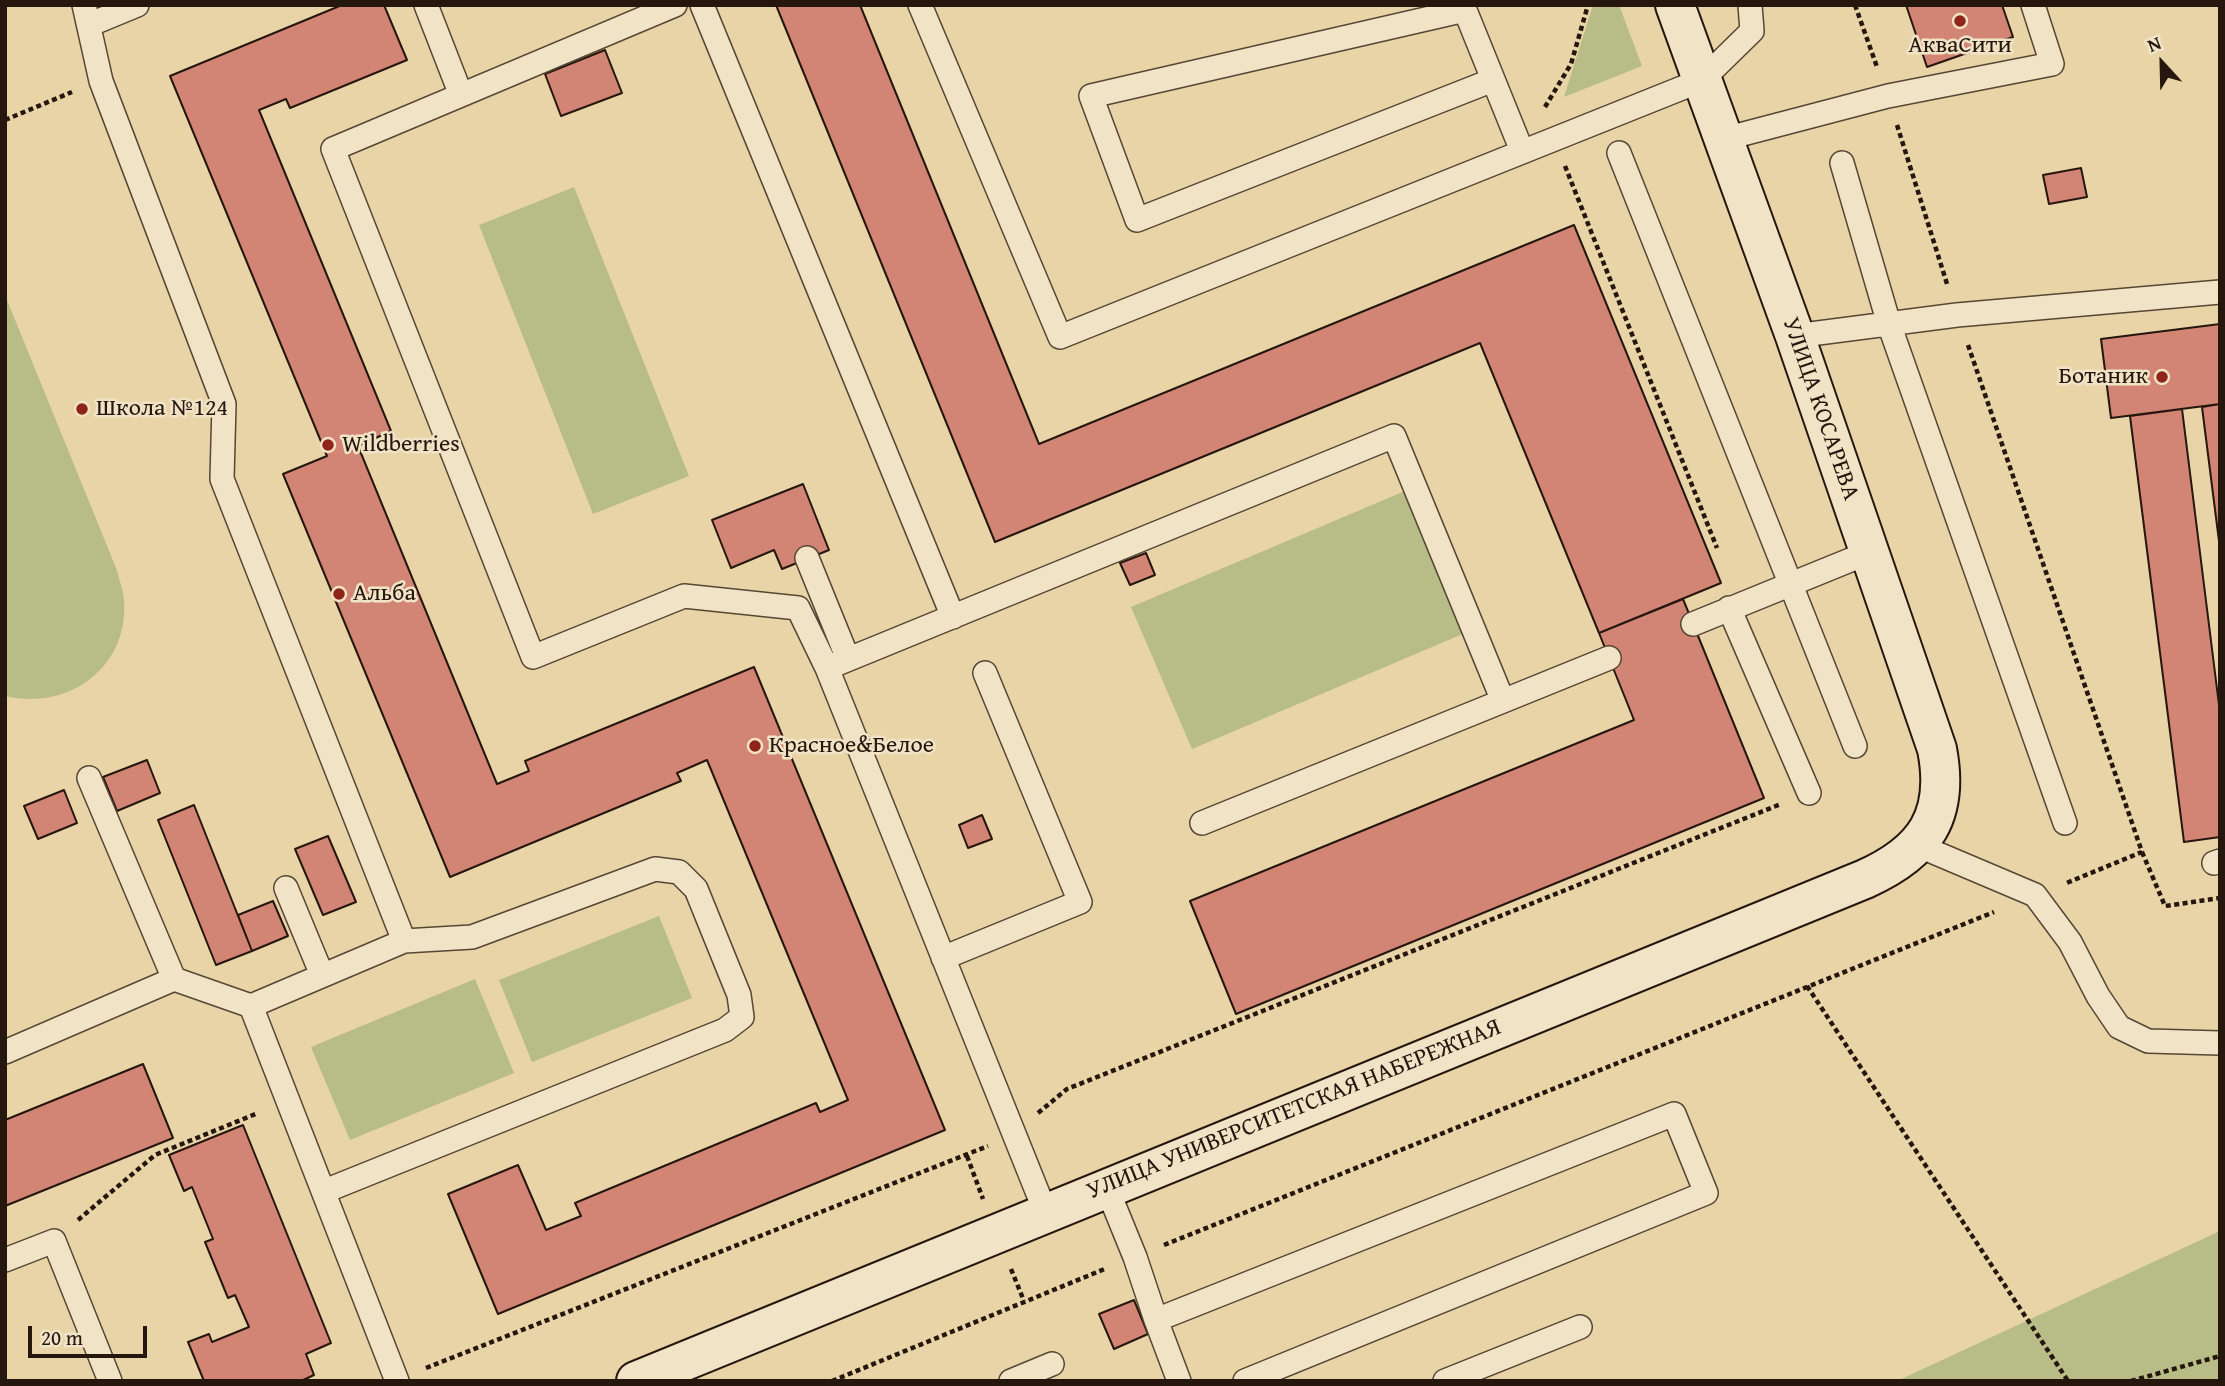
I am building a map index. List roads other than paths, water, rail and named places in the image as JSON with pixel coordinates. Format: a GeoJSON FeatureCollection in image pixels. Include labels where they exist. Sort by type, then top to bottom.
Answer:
{"type":"FeatureCollection","features":[{"type":"Feature","properties":{"kind":"main road","name":"УЛИЦА КОСАРЕВА"},"geometry":{"type":"LineString","coordinates":[[1675,5],[1795,336],[1937,750],[1943,777],[1942,797],[1926,831]]}},
{"type":"Feature","properties":{"kind":"main road","name":"УЛИЦА УНИВЕРСИТЕТСКАЯ НАБЕРЕЖНАЯ"},"geometry":{"type":"LineString","coordinates":[[636,1381],[1106,1186],[1864,878],[1896,863],[1926,831]]}},
{"type":"Feature","properties":{"kind":"lane"},"geometry":{"type":"LineString","coordinates":[[137,5],[88,15],[101,80],[224,404],[222,479],[404,941]]}},
{"type":"Feature","properties":{"kind":"lane"},"geometry":{"type":"LineString","coordinates":[[426,5],[461,95]]}},
{"type":"Feature","properties":{"kind":"lane"},"geometry":{"type":"LineString","coordinates":[[675,5],[333,149],[533,657],[684,596],[798,608],[827,668],[1045,1211]]}},
{"type":"Feature","properties":{"kind":"lane"},"geometry":{"type":"LineString","coordinates":[[702,5],[953,617]]}},
{"type":"Feature","properties":{"kind":"lane"},"geometry":{"type":"LineString","coordinates":[[920,5],[1059,337],[1702,80],[1752,31],[1750,5]]}},
{"type":"Feature","properties":{"kind":"lane"},"geometry":{"type":"LineString","coordinates":[[1724,139],[1888,96],[2052,64],[2033,5]]}},
{"type":"Feature","properties":{"kind":"lane"},"geometry":{"type":"LineString","coordinates":[[1493,80],[1137,220],[1091,96],[1465,10],[1522,151]]}},
{"type":"Feature","properties":{"kind":"lane"},"geometry":{"type":"LineString","coordinates":[[1619,153],[1856,746]]}},
{"type":"Feature","properties":{"kind":"lane"},"geometry":{"type":"LineString","coordinates":[[1842,163],[1889,324],[2065,823]]}},
{"type":"Feature","properties":{"kind":"lane"},"geometry":{"type":"LineString","coordinates":[[1795,336],[1957,315],[2220,292]]}},
{"type":"Feature","properties":{"kind":"lane"},"geometry":{"type":"LineString","coordinates":[[827,668],[1394,436],[1503,701]]}},
{"type":"Feature","properties":{"kind":"lane"},"geometry":{"type":"LineString","coordinates":[[1693,624],[1870,552]]}},
{"type":"Feature","properties":{"kind":"lane"},"geometry":{"type":"LineString","coordinates":[[807,558],[848,659]]}},
{"type":"Feature","properties":{"kind":"lane"},"geometry":{"type":"LineString","coordinates":[[1729,608],[1809,793]]}},
{"type":"Feature","properties":{"kind":"lane"},"geometry":{"type":"LineString","coordinates":[[1202,823],[1609,658]]}},
{"type":"Feature","properties":{"kind":"lane"},"geometry":{"type":"LineString","coordinates":[[943,958],[1080,902],[985,673]]}},
{"type":"Feature","properties":{"kind":"lane"},"geometry":{"type":"LineString","coordinates":[[89,778],[174,979]]}},
{"type":"Feature","properties":{"kind":"lane"},"geometry":{"type":"LineString","coordinates":[[1926,831],[2035,895],[2070,942],[2098,996],[2119,1027],[2148,1041],[2220,1043]]}},
{"type":"Feature","properties":{"kind":"lane"},"geometry":{"type":"LineString","coordinates":[[5,1052],[174,979],[251,1006],[404,941],[472,937],[655,869],[679,872],[696,889],[739,995],[742,1017],[725,1030],[325,1191]]}},
{"type":"Feature","properties":{"kind":"lane"},"geometry":{"type":"LineString","coordinates":[[286,888],[322,975]]}},
{"type":"Feature","properties":{"kind":"lane"},"geometry":{"type":"LineString","coordinates":[[251,1006],[290,1100],[397,1380]]}},
{"type":"Feature","properties":{"kind":"lane"},"geometry":{"type":"LineString","coordinates":[[1156,1320],[1674,1114],[1706,1194],[1245,1381]]}},
{"type":"Feature","properties":{"kind":"lane"},"geometry":{"type":"LineString","coordinates":[[1106,1186],[1135,1257],[1179,1381]]}},
{"type":"Feature","properties":{"kind":"lane"},"geometry":{"type":"LineString","coordinates":[[5,1260],[54,1241],[110,1381]]}},
{"type":"Feature","properties":{"kind":"lane"},"geometry":{"type":"LineString","coordinates":[[1445,1381],[1580,1327]]}},
{"type":"Feature","properties":{"kind":"lane"},"geometry":{"type":"LineString","coordinates":[[1011,1381],[1052,1364]]}},
{"type":"Feature","properties":{"kind":"place","name":"АкваСити"},"geometry":{"type":"Point","coordinates":[1960,21]}},
{"type":"Feature","properties":{"kind":"place","name":"Ботаник"},"geometry":{"type":"Point","coordinates":[2162,377]}},
{"type":"Feature","properties":{"kind":"place","name":"Школа №124"},"geometry":{"type":"Point","coordinates":[82,409]}},
{"type":"Feature","properties":{"kind":"place","name":"Wildberries"},"geometry":{"type":"Point","coordinates":[328,445]}},
{"type":"Feature","properties":{"kind":"place","name":"Альба"},"geometry":{"type":"Point","coordinates":[339,594]}},
{"type":"Feature","properties":{"kind":"place","name":"Красное&Белое"},"geometry":{"type":"Point","coordinates":[755,746]}}]}
